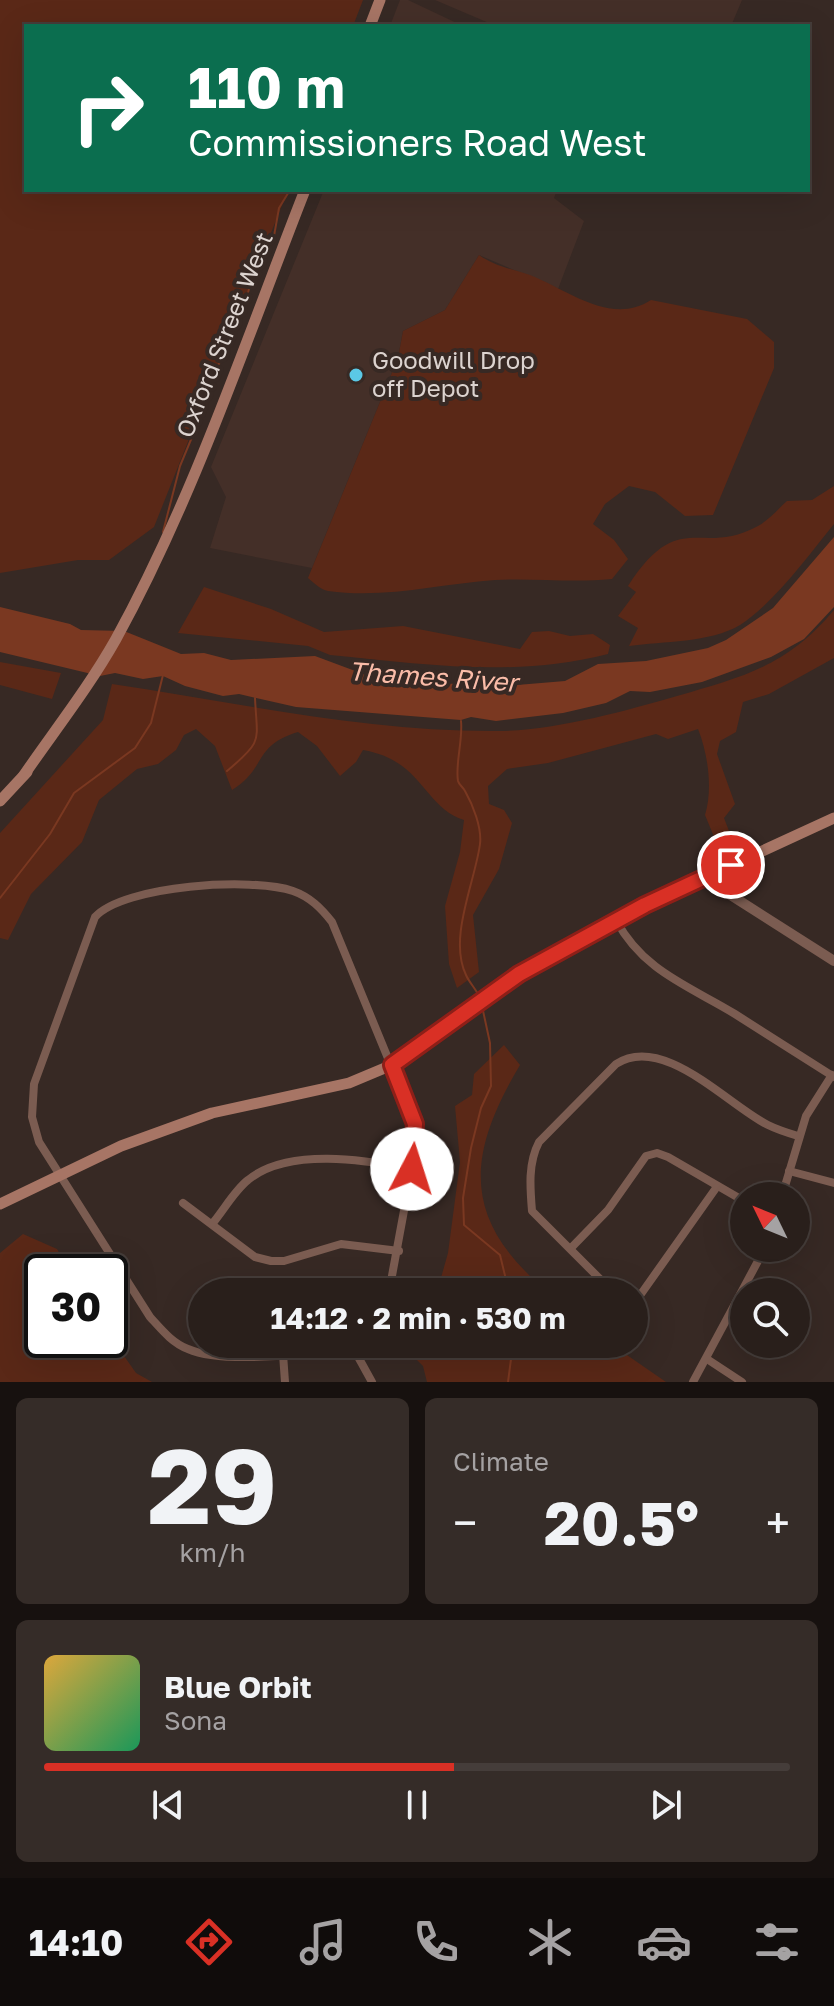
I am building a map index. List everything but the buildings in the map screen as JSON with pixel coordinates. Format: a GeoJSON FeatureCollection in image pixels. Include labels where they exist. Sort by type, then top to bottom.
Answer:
{"type":"FeatureCollection","features":[{"type":"Feature","properties":{"kind":"main road"},"geometry":{"type":"LineString","coordinates":[[371,24],[380,0]]}},
{"type":"Feature","properties":{"kind":"main road","name":"Oxford Street West"},"geometry":{"type":"LineString","coordinates":[[0,801],[65,722],[114,642],[173,526],[304,192]]}},
{"type":"Feature","properties":{"kind":"main road"},"geometry":{"type":"LineString","coordinates":[[0,1204],[121,1146],[212,1113],[349,1083],[392,1065],[519,974],[616,920],[834,818]]}},
{"type":"Feature","properties":{"kind":"street"},"geometry":{"type":"LineString","coordinates":[[712,874],[718,887],[834,961]]}},
{"type":"Feature","properties":{"kind":"street"},"geometry":{"type":"LineString","coordinates":[[188,1349],[166,1335],[150,1317],[39,1142],[32,1117],[34,1084],[95,917],[115,901],[194,886],[277,887],[307,898],[321,908],[341,938],[415,1124],[412,1169],[392,1278]]}},
{"type":"Feature","properties":{"kind":"street"},"geometry":{"type":"LineString","coordinates":[[616,920],[638,953],[664,975],[731,1012],[833,1076],[806,1116],[786,1182]]}},
{"type":"Feature","properties":{"kind":"street"},"geometry":{"type":"LineString","coordinates":[[600,1278],[532,1211],[533,1155],[554,1126],[628,1056],[641,1055],[674,1065],[715,1088],[767,1125],[798,1136]]}},
{"type":"Feature","properties":{"kind":"street"},"geometry":{"type":"LineString","coordinates":[[571,1248],[603,1216],[646,1156],[657,1153],[668,1157],[730,1194]]}},
{"type":"Feature","properties":{"kind":"street"},"geometry":{"type":"LineString","coordinates":[[212,1224],[247,1181],[272,1168],[330,1157],[412,1169]]}},
{"type":"Feature","properties":{"kind":"street"},"geometry":{"type":"LineString","coordinates":[[789,1171],[834,1183]]}},
{"type":"Feature","properties":{"kind":"street"},"geometry":{"type":"LineString","coordinates":[[648,1284],[716,1188]]}},
{"type":"Feature","properties":{"kind":"street"},"geometry":{"type":"LineString","coordinates":[[183,1203],[255,1257],[271,1261],[284,1261],[341,1244],[399,1251]]}},
{"type":"Feature","properties":{"kind":"street"},"geometry":{"type":"LineString","coordinates":[[693,1382],[758,1262]]}},
{"type":"Feature","properties":{"kind":"street"},"geometry":{"type":"LineString","coordinates":[[283,1358],[285,1382]]}},
{"type":"Feature","properties":{"kind":"street"},"geometry":{"type":"LineString","coordinates":[[359,1358],[372,1382]]}},
{"type":"Feature","properties":{"kind":"street"},"geometry":{"type":"LineString","coordinates":[[707,1359],[742,1382]]}},
{"type":"Feature","properties":{"kind":"shaded area"},"geometry":{"type":"Polygon","coordinates":[[[0,0],[363,0],[354,24],[24,24],[24,192],[287,192],[154,527],[109,560],[78,560],[0,573],[0,0]]]}},
{"type":"Feature","properties":{"kind":"shaded area"},"geometry":{"type":"Polygon","coordinates":[[[400,0],[408,0],[459,24],[391,24],[400,0]]]}},
{"type":"Feature","properties":{"kind":"shaded area"},"geometry":{"type":"Polygon","coordinates":[[[435,0],[742,0],[732,24],[491,24],[435,0]]]}},
{"type":"Feature","properties":{"kind":"shaded area"},"geometry":{"type":"Polygon","coordinates":[[[323,192],[556,192],[554,198],[584,221],[558,289],[479,255],[445,310],[403,331],[398,358],[312,568],[210,548],[226,497],[211,467],[323,192]]]}},
{"type":"Feature","properties":{"kind":"shaded area"},"geometry":{"type":"Polygon","coordinates":[[[479,255],[590,303],[621,309],[651,300],[747,319],[774,342],[774,368],[713,515],[685,516],[655,492],[629,486],[605,504],[593,524],[614,540],[628,559],[612,579],[495,580],[370,593],[323,589],[308,578],[398,358],[403,331],[445,310],[479,255]]]}},
{"type":"Feature","properties":{"kind":"shaded area"},"geometry":{"type":"Polygon","coordinates":[[[834,486],[834,524],[790,578],[752,616],[740,625],[715,635],[629,646],[638,628],[618,616],[636,592],[628,586],[662,547],[677,540],[738,534],[762,524],[787,501],[812,500],[834,486]]]}},
{"type":"Feature","properties":{"kind":"shaded area"},"geometry":{"type":"Polygon","coordinates":[[[834,537],[834,607],[804,639],[771,657],[702,682],[650,692],[630,691],[606,703],[563,713],[496,721],[296,707],[239,694],[223,696],[185,686],[163,676],[143,679],[115,673],[100,676],[0,652],[0,607],[70,624],[81,630],[124,631],[181,654],[204,653],[231,660],[315,656],[374,678],[411,683],[517,685],[565,681],[598,664],[646,661],[708,648],[726,640],[773,608],[834,537]]]}},
{"type":"Feature","properties":{"kind":"shaded area"},"geometry":{"type":"Polygon","coordinates":[[[204,587],[271,609],[324,632],[403,626],[520,649],[532,632],[549,631],[570,636],[593,634],[610,645],[608,654],[573,661],[539,666],[469,667],[330,655],[308,646],[178,633],[204,587]]]}},
{"type":"Feature","properties":{"kind":"shaded area"},"geometry":{"type":"Polygon","coordinates":[[[834,610],[834,658],[769,694],[743,702],[736,732],[720,741],[717,754],[735,804],[724,818],[736,849],[722,856],[705,815],[709,794],[708,772],[698,729],[668,739],[656,734],[548,763],[507,769],[488,786],[489,804],[504,810],[512,823],[499,869],[473,915],[479,972],[457,988],[449,964],[445,906],[460,852],[464,820],[440,805],[411,773],[383,755],[363,750],[356,762],[340,776],[317,746],[298,732],[273,744],[251,774],[232,790],[215,746],[196,729],[184,735],[176,750],[158,764],[137,769],[99,800],[82,842],[31,894],[8,940],[0,938],[0,833],[103,720],[112,684],[353,722],[450,730],[519,730],[612,714],[744,675],[782,657],[817,629],[834,610]]]}},
{"type":"Feature","properties":{"kind":"shaded area"},"geometry":{"type":"Polygon","coordinates":[[[0,662],[61,673],[52,699],[0,685],[0,662]]]}},
{"type":"Feature","properties":{"kind":"shaded area"},"geometry":{"type":"Polygon","coordinates":[[[504,1045],[520,1065],[489,1129],[482,1158],[481,1186],[487,1213],[499,1239],[533,1278],[441,1278],[448,1253],[460,1162],[455,1106],[472,1095],[474,1074],[504,1045]]]}},
{"type":"Feature","properties":{"kind":"shaded area"},"geometry":{"type":"Polygon","coordinates":[[[23,1234],[57,1249],[60,1254],[24,1254],[24,1358],[125,1358],[136,1373],[152,1382],[0,1382],[0,1253],[23,1234]]]}},
{"type":"Feature","properties":{"kind":"shaded area"},"geometry":{"type":"Polygon","coordinates":[[[415,1358],[631,1358],[666,1382],[427,1382],[423,1366],[415,1358]]]}},
{"type":"Feature","properties":{"kind":"waterway"},"geometry":{"type":"LineString","coordinates":[[163,532],[180,466],[207,401],[208,390],[247,296],[258,258],[274,236],[279,208],[289,192]]}},
{"type":"Feature","properties":{"kind":"waterway"},"geometry":{"type":"LineString","coordinates":[[0,898],[50,834],[74,793],[135,748],[151,723],[163,675]]}},
{"type":"Feature","properties":{"kind":"waterway"},"geometry":{"type":"LineString","coordinates":[[227,771],[247,753],[256,739],[255,698]]}},
{"type":"Feature","properties":{"kind":"waterway"},"geometry":{"type":"LineString","coordinates":[[461,721],[458,781],[474,810],[480,838],[461,927],[461,960],[479,996]]}},
{"type":"Feature","properties":{"kind":"waterway"},"geometry":{"type":"LineString","coordinates":[[482,1006],[490,1043],[491,1086],[481,1108],[471,1148],[463,1198],[464,1225],[500,1255],[506,1278]]}},
{"type":"Feature","properties":{"kind":"waterway"},"geometry":{"type":"LineString","coordinates":[[508,1382],[511,1358]]}},
{"type":"Feature","properties":{"kind":"place","name":"Goodwill Drop off Depot"},"geometry":{"type":"Point","coordinates":[356,375]}},
{"type":"Feature","properties":{"kind":"route"},"geometry":{"type":"LineString","coordinates":[[412,1169],[417,1140],[415,1124],[392,1065],[519,974],[645,905],[731,865]]}},
{"type":"Feature","properties":{"kind":"water label","name":"Thames River"},"geometry":{"type":"Point","coordinates":[433,677]}}]}
